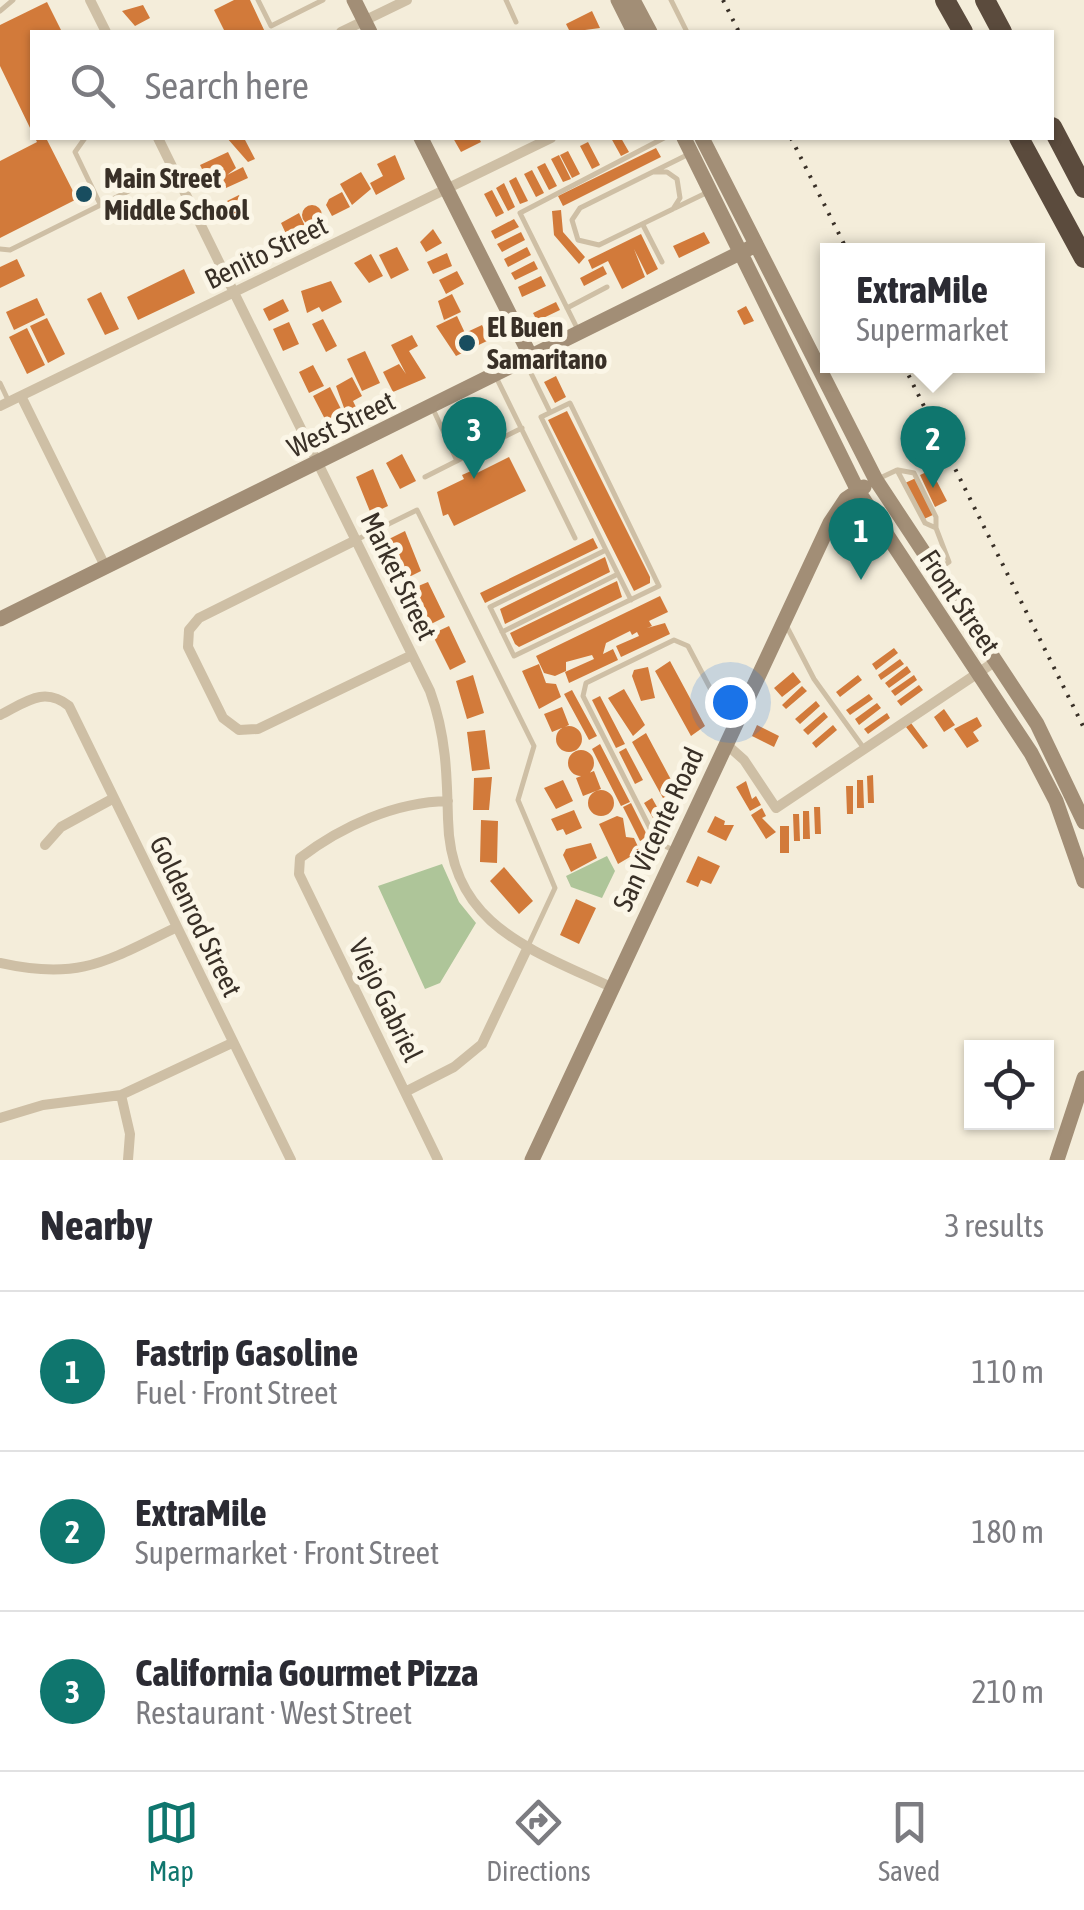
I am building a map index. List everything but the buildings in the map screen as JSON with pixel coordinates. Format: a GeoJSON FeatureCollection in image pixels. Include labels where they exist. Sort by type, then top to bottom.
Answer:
{"type":"FeatureCollection","features":[{"type":"Feature","properties":{"kind":"highway"},"geometry":{"type":"LineString","coordinates":[[945,0],[962,30]]}},
{"type":"Feature","properties":{"kind":"highway"},"geometry":{"type":"LineString","coordinates":[[985,0],[1001,30]]}},
{"type":"Feature","properties":{"kind":"highway"},"geometry":{"type":"LineString","coordinates":[[1054,131],[1084,188]]}},
{"type":"Feature","properties":{"kind":"highway"},"geometry":{"type":"LineString","coordinates":[[1021,140],[1084,258]]}},
{"type":"Feature","properties":{"kind":"street"},"geometry":{"type":"LineString","coordinates":[[90,0],[105,30]]}},
{"type":"Feature","properties":{"kind":"street"},"geometry":{"type":"LineString","coordinates":[[354,0],[367,27],[406,0]]}},
{"type":"Feature","properties":{"kind":"street"},"geometry":{"type":"LineString","coordinates":[[618,0],[633,30]]}},
{"type":"Feature","properties":{"kind":"street"},"geometry":{"type":"LineString","coordinates":[[633,0],[649,30]]}},
{"type":"Feature","properties":{"kind":"street","name":"Market Street"},"geometry":{"type":"LineString","coordinates":[[159,140],[412,654],[444,736],[451,853],[461,882],[488,920],[527,949],[611,987]]}},
{"type":"Feature","properties":{"kind":"street"},"geometry":{"type":"LineString","coordinates":[[422,140],[528,359]]}},
{"type":"Feature","properties":{"kind":"street","name":"Benito Street"},"geometry":{"type":"LineString","coordinates":[[5,404],[547,140]]}},
{"type":"Feature","properties":{"kind":"street","name":"Front Street"},"geometry":{"type":"LineString","coordinates":[[703,140],[820,370]]}},
{"type":"Feature","properties":{"kind":"street","name":"Front Street"},"geometry":{"type":"LineString","coordinates":[[687,145],[858,491],[978,673],[1056,801],[1084,881]]}},
{"type":"Feature","properties":{"kind":"street","name":"West Street"},"geometry":{"type":"LineString","coordinates":[[0,619],[756,245]]}},
{"type":"Feature","properties":{"kind":"street","name":"Front Street"},"geometry":{"type":"LineString","coordinates":[[821,373],[876,480],[1037,724],[1084,822]]}},
{"type":"Feature","properties":{"kind":"street"},"geometry":{"type":"LineString","coordinates":[[22,396],[104,566]]}},
{"type":"Feature","properties":{"kind":"street","name":"San Vicente Road"},"geometry":{"type":"LineString","coordinates":[[532,1160],[830,523],[846,499],[876,480]]}},
{"type":"Feature","properties":{"kind":"street"},"geometry":{"type":"LineString","coordinates":[[356,540],[199,618],[190,630],[188,648],[223,718],[239,730],[258,730],[412,654]]}},
{"type":"Feature","properties":{"kind":"street"},"geometry":{"type":"LineString","coordinates":[[728,737],[776,808],[996,661]]}},
{"type":"Feature","properties":{"kind":"street","name":"Goldenrod Street"},"geometry":{"type":"LineString","coordinates":[[0,715],[40,694],[56,696],[69,706],[291,1160]]}},
{"type":"Feature","properties":{"kind":"street"},"geometry":{"type":"LineString","coordinates":[[46,844],[61,828],[114,798]]}},
{"type":"Feature","properties":{"kind":"street","name":"Viejo Gabriel"},"geometry":{"type":"LineString","coordinates":[[438,1160],[300,874],[300,858],[318,844],[396,806],[448,802]]}},
{"type":"Feature","properties":{"kind":"street"},"geometry":{"type":"LineString","coordinates":[[0,963],[65,972],[102,964],[177,927]]}},
{"type":"Feature","properties":{"kind":"street"},"geometry":{"type":"LineString","coordinates":[[406,1092],[454,1068],[482,1044],[527,949]]}},
{"type":"Feature","properties":{"kind":"street"},"geometry":{"type":"LineString","coordinates":[[0,1118],[43,1106],[121,1095],[232,1043]]}},
{"type":"Feature","properties":{"kind":"street"},"geometry":{"type":"LineString","coordinates":[[1057,1160],[1084,1078]]}},
{"type":"Feature","properties":{"kind":"street"},"geometry":{"type":"LineString","coordinates":[[121,1095],[130,1134],[128,1160]]}},
{"type":"Feature","properties":{"kind":"lane"},"geometry":{"type":"LineString","coordinates":[[0,12],[13,0]]}},
{"type":"Feature","properties":{"kind":"lane"},"geometry":{"type":"LineString","coordinates":[[258,0],[271,26],[323,0]]}},
{"type":"Feature","properties":{"kind":"lane"},"geometry":{"type":"LineString","coordinates":[[506,0],[516,22]]}},
{"type":"Feature","properties":{"kind":"lane"},"geometry":{"type":"LineString","coordinates":[[671,0],[686,30]]}},
{"type":"Feature","properties":{"kind":"lane"},"geometry":{"type":"LineString","coordinates":[[83,140],[74,152],[100,205]]}},
{"type":"Feature","properties":{"kind":"lane"},"geometry":{"type":"LineString","coordinates":[[580,333],[520,213],[660,140]]}},
{"type":"Feature","properties":{"kind":"lane"},"geometry":{"type":"LineString","coordinates":[[687,145],[653,172],[580,208],[572,228],[578,240],[592,246],[710,191]]}},
{"type":"Feature","properties":{"kind":"lane"},"geometry":{"type":"LineString","coordinates":[[0,249],[10,250],[174,168]]}},
{"type":"Feature","properties":{"kind":"lane"},"geometry":{"type":"LineString","coordinates":[[653,172],[666,172],[678,179],[680,198],[672,209]]}},
{"type":"Feature","properties":{"kind":"lane"},"geometry":{"type":"LineString","coordinates":[[642,224],[662,262]]}},
{"type":"Feature","properties":{"kind":"lane"},"geometry":{"type":"LineString","coordinates":[[567,308],[606,288]]}},
{"type":"Feature","properties":{"kind":"lane"},"geometry":{"type":"LineString","coordinates":[[528,359],[550,412]]}},
{"type":"Feature","properties":{"kind":"lane"},"geometry":{"type":"LineString","coordinates":[[496,375],[575,538]]}},
{"type":"Feature","properties":{"kind":"lane"},"geometry":{"type":"LineString","coordinates":[[0,383],[5,404]]}},
{"type":"Feature","properties":{"kind":"lane"},"geometry":{"type":"LineString","coordinates":[[606,550],[490,607],[514,656],[660,586],[570,403],[541,417],[618,574],[630,600]]}},
{"type":"Feature","properties":{"kind":"lane"},"geometry":{"type":"LineString","coordinates":[[432,407],[457,461]]}},
{"type":"Feature","properties":{"kind":"lane"},"geometry":{"type":"LineString","coordinates":[[425,476],[522,428]]}},
{"type":"Feature","properties":{"kind":"lane"},"geometry":{"type":"LineString","coordinates":[[876,480],[897,470],[914,473],[936,517],[936,528],[949,562],[935,571]]}},
{"type":"Feature","properties":{"kind":"lane"},"geometry":{"type":"LineString","coordinates":[[897,470],[926,523],[936,528]]}},
{"type":"Feature","properties":{"kind":"lane"},"geometry":{"type":"LineString","coordinates":[[356,540],[418,510],[534,746],[518,800],[555,888],[527,949]]}},
{"type":"Feature","properties":{"kind":"lane"},"geometry":{"type":"LineString","coordinates":[[502,632],[618,574]]}},
{"type":"Feature","properties":{"kind":"lane"},"geometry":{"type":"LineString","coordinates":[[783,619],[814,679],[864,746]]}},
{"type":"Feature","properties":{"kind":"lane"},"geometry":{"type":"LineString","coordinates":[[675,851],[658,842],[582,696],[586,683],[671,640],[688,646],[728,737]]}},
{"type":"Feature","properties":{"kind":"green space"},"geometry":{"type":"Polygon","coordinates":[[[607,856],[615,871],[602,898],[571,887],[566,876],[607,856]]]}},
{"type":"Feature","properties":{"kind":"green space"},"geometry":{"type":"Polygon","coordinates":[[[442,864],[459,902],[476,923],[440,983],[425,989],[378,886],[442,864]]]}},
{"type":"Feature","properties":{"kind":"railway"},"geometry":{"type":"LineString","coordinates":[[723,0],[738,30]]}},
{"type":"Feature","properties":{"kind":"railway"},"geometry":{"type":"LineString","coordinates":[[792,140],[844,243]]}},
{"type":"Feature","properties":{"kind":"railway"},"geometry":{"type":"LineString","coordinates":[[907,373],[1084,728]]}},
{"type":"Feature","properties":{"kind":"place","name":"Main Street Middle School"},"geometry":{"type":"Point","coordinates":[84,194]}},
{"type":"Feature","properties":{"kind":"place","name":"El Buen Samaritano"},"geometry":{"type":"Point","coordinates":[467,343]}},
{"type":"Feature","properties":{"kind":"place","name":"California Gourmet Pizza"},"geometry":{"type":"Point","coordinates":[474,479]}},
{"type":"Feature","properties":{"kind":"place","name":"ExtraMile"},"geometry":{"type":"Point","coordinates":[933,488]}},
{"type":"Feature","properties":{"kind":"place","name":"Fastrip Gasoline"},"geometry":{"type":"Point","coordinates":[861,580]}}]}
